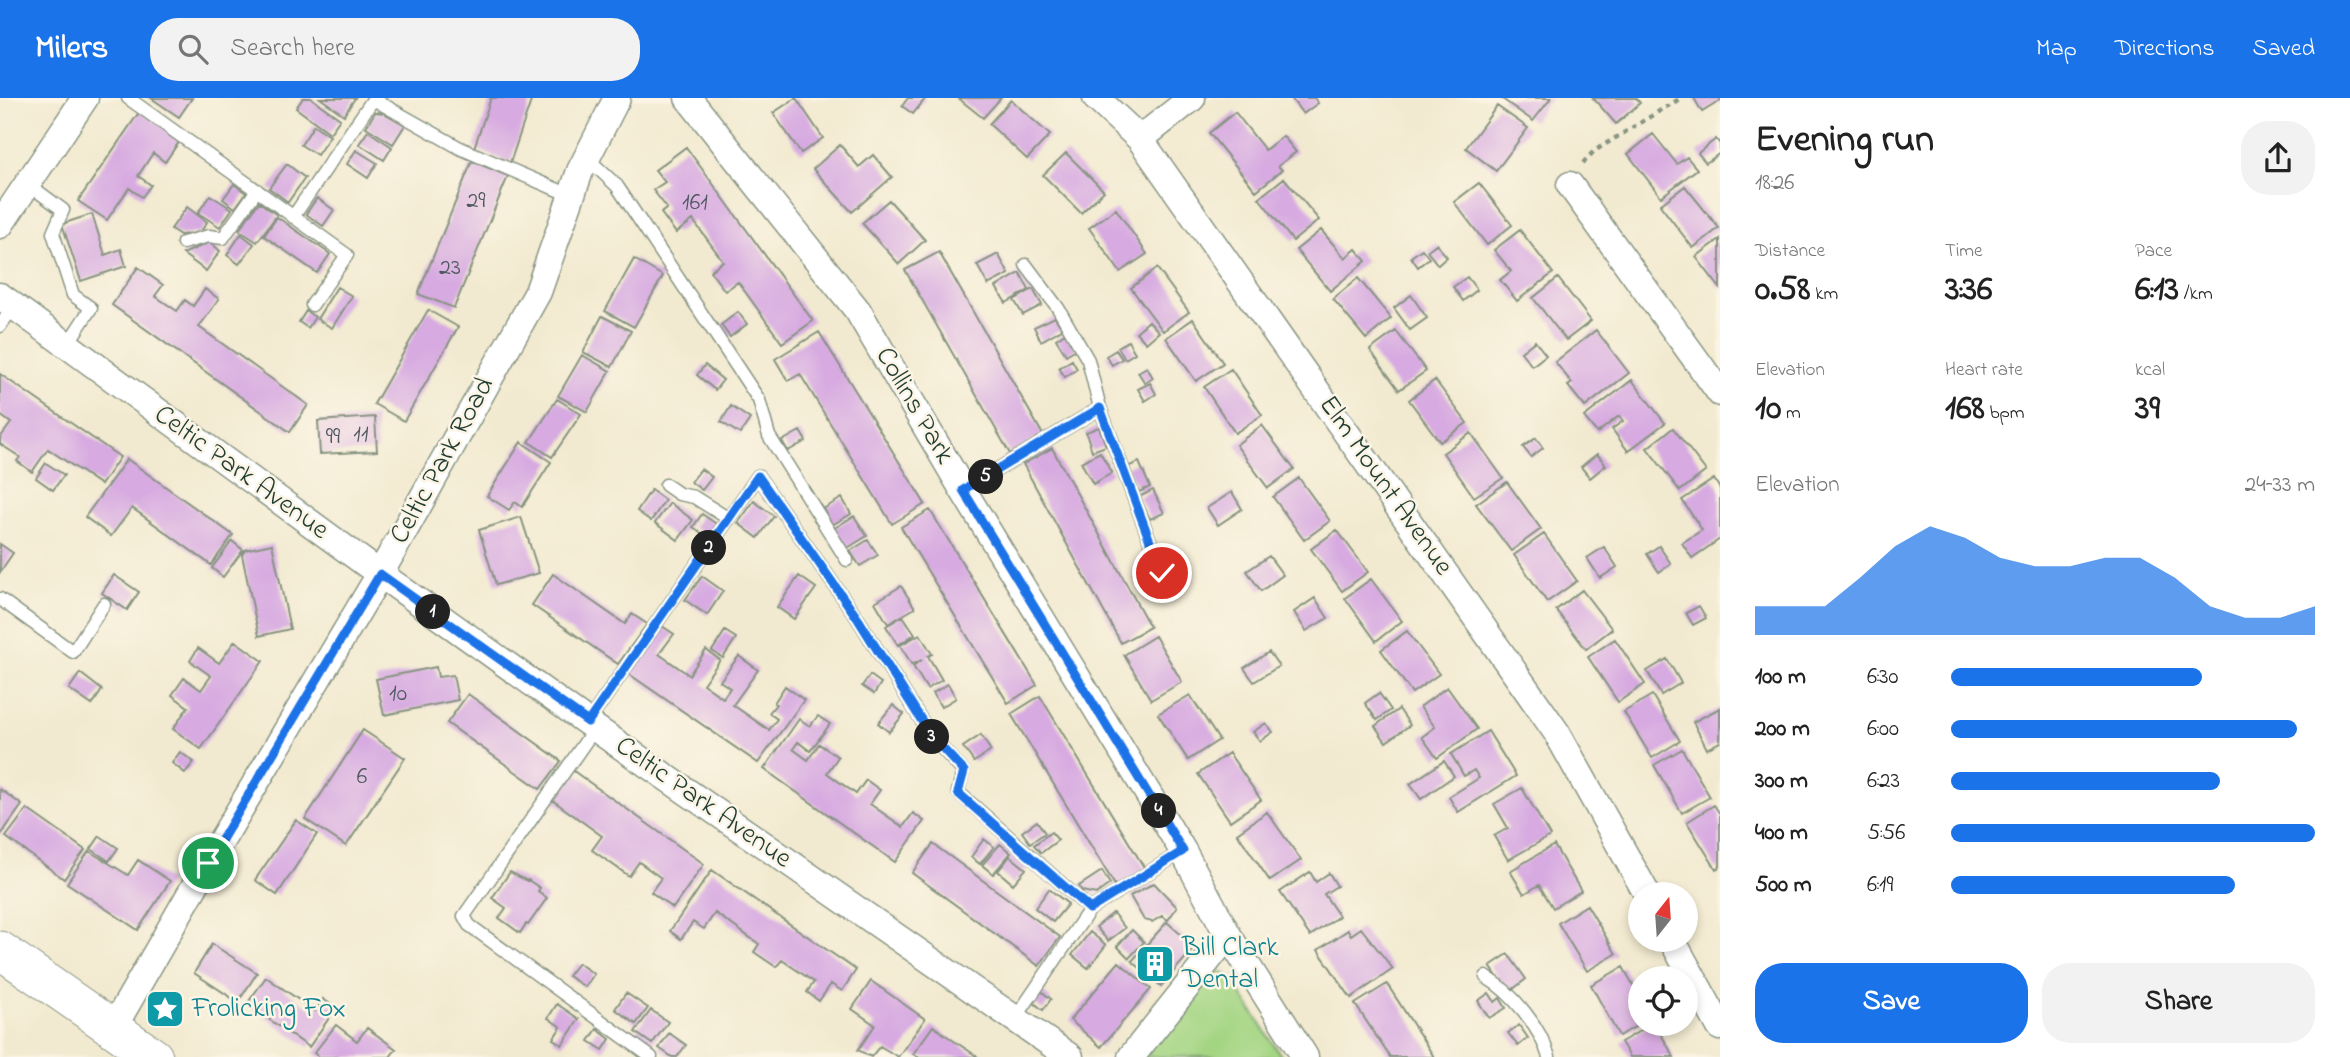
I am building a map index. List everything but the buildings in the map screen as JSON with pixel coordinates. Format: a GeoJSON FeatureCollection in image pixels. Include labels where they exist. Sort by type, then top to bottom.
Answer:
{"type":"FeatureCollection","features":[{"type":"Feature","properties":{"kind":"main road"},"geometry":{"type":"LineString","coordinates":[[0,950],[154,1057]]}},
{"type":"Feature","properties":{"kind":"street"},"geometry":{"type":"LineString","coordinates":[[0,225],[85,98]]}},
{"type":"Feature","properties":{"kind":"street","name":"Celtic Park Road"},"geometry":{"type":"LineString","coordinates":[[113,1028],[380,574],[538,292],[587,159],[617,98]]}},
{"type":"Feature","properties":{"kind":"street","name":"Collins Park"},"geometry":{"type":"LineString","coordinates":[[688,98],[858,310],[963,490],[1183,851],[1228,935],[1305,1057]]}},
{"type":"Feature","properties":{"kind":"street","name":"Elm Mount Avenue"},"geometry":{"type":"LineString","coordinates":[[1096,98],[1140,139],[1558,733],[1640,882]]}},
{"type":"Feature","properties":{"kind":"street"},"geometry":{"type":"LineString","coordinates":[[1140,139],[1192,98]]}},
{"type":"Feature","properties":{"kind":"street"},"geometry":{"type":"LineString","coordinates":[[1570,185],[1720,393]]}},
{"type":"Feature","properties":{"kind":"street","name":"Celtic Park Avenue"},"geometry":{"type":"LineString","coordinates":[[5,309],[67,345],[591,725],[1069,1057]]}},
{"type":"Feature","properties":{"kind":"street"},"geometry":{"type":"LineString","coordinates":[[1131,1057],[1228,935]]}},
{"type":"Feature","properties":{"kind":"street"},"geometry":{"type":"LineString","coordinates":[[1679,952],[1720,1027]]}},
{"type":"Feature","properties":{"kind":"lane"},"geometry":{"type":"LineString","coordinates":[[128,98],[346,255],[312,305]]}},
{"type":"Feature","properties":{"kind":"lane"},"geometry":{"type":"LineString","coordinates":[[293,217],[374,98],[460,148],[572,196]]}},
{"type":"Feature","properties":{"kind":"lane"},"geometry":{"type":"LineString","coordinates":[[587,159],[617,186],[759,400],[769,436],[847,560]]}},
{"type":"Feature","properties":{"kind":"lane"},"geometry":{"type":"LineString","coordinates":[[28,184],[63,210],[53,233],[73,295],[91,308],[67,345]]}},
{"type":"Feature","properties":{"kind":"lane"},"geometry":{"type":"LineString","coordinates":[[183,243],[209,236],[223,238],[257,190]]}},
{"type":"Feature","properties":{"kind":"lane"},"geometry":{"type":"LineString","coordinates":[[1026,265],[1058,308],[1088,360],[1100,408],[1162,573]]}},
{"type":"Feature","properties":{"kind":"lane"},"geometry":{"type":"LineString","coordinates":[[963,490],[1100,408]]}},
{"type":"Feature","properties":{"kind":"lane"},"geometry":{"type":"LineString","coordinates":[[651,1057],[469,925],[464,916],[758,476],[858,619],[932,737],[964,771],[958,793],[1090,909]]}},
{"type":"Feature","properties":{"kind":"lane"},"geometry":{"type":"LineString","coordinates":[[666,485],[679,494],[694,497],[729,519]]}},
{"type":"Feature","properties":{"kind":"lane"},"geometry":{"type":"LineString","coordinates":[[0,599],[73,652],[104,604]]}},
{"type":"Feature","properties":{"kind":"lane"},"geometry":{"type":"LineString","coordinates":[[1015,1019],[1090,909],[1183,851]]}},
{"type":"Feature","properties":{"kind":"lane"},"geometry":{"type":"LineString","coordinates":[[1486,977],[1525,1014],[1545,1045],[1549,1057]]}},
{"type":"Feature","properties":{"kind":"path"},"geometry":{"type":"LineString","coordinates":[[1570,185],[1580,167],[1594,151],[1681,98]]}},
{"type":"Feature","properties":{"kind":"green space"},"geometry":{"type":"Polygon","coordinates":[[[1220,971],[1231,978],[1282,1057],[1140,1057],[1209,974],[1220,971]]]}},
{"type":"Feature","properties":{"kind":"place","name":"Bill Clark Dental"},"geometry":{"type":"Point","coordinates":[1155,964]}},
{"type":"Feature","properties":{"kind":"place","name":"Frolicking Fox"},"geometry":{"type":"Point","coordinates":[165,1009]}},
{"type":"Feature","properties":{"kind":"route"},"geometry":{"type":"LineString","coordinates":[[208,863],[380,574],[588,722],[758,476],[858,619],[932,737],[964,771],[958,793],[1090,909],[1183,851],[963,490],[1100,408],[1162,573]]}}]}
